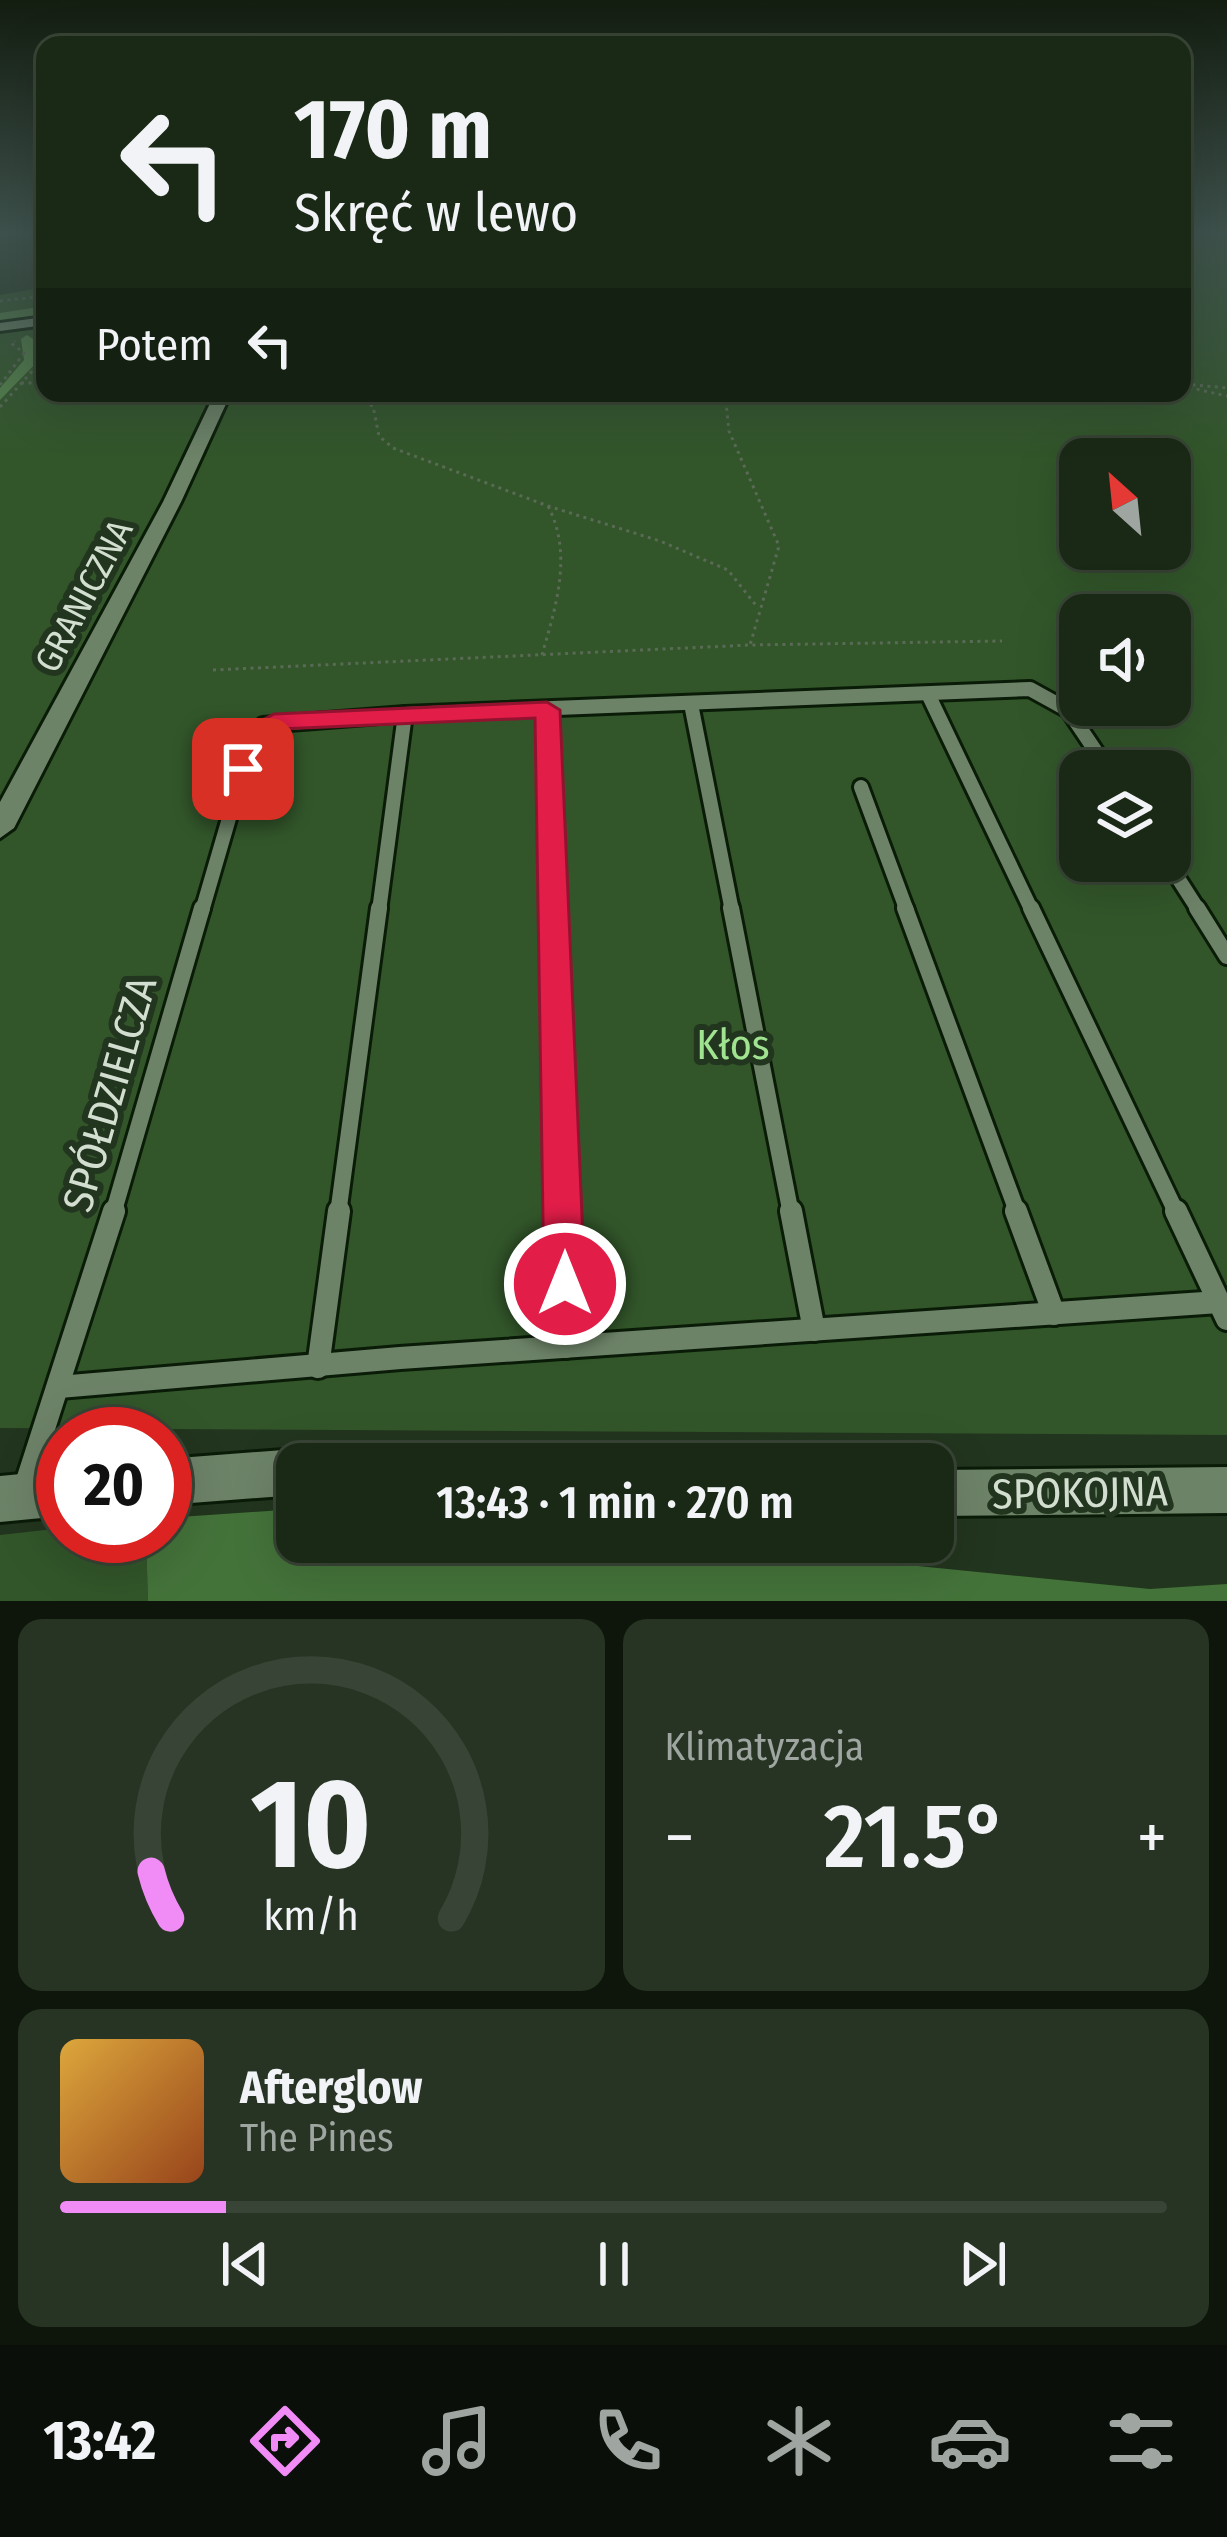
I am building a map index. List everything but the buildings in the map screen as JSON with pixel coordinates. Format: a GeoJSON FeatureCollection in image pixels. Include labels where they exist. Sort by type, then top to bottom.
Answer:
{"type":"FeatureCollection","features":[{"type":"Feature","properties":{"kind":"street"},"geometry":{"type":"LineString","coordinates":[[0,327],[36,322]]}},
{"type":"Feature","properties":{"kind":"street","name":"GRANICZNA"},"geometry":{"type":"LineString","coordinates":[[0,828],[172,502],[219,402]]}},
{"type":"Feature","properties":{"kind":"street"},"geometry":{"type":"LineString","coordinates":[[192,1479],[276,1473]]}},
{"type":"Feature","properties":{"kind":"street","name":"SPOKOJNA"},"geometry":{"type":"LineString","coordinates":[[954,1493],[1227,1490]]}},
{"type":"Feature","properties":{"kind":"lane"},"geometry":{"type":"LineString","coordinates":[[318,1367],[405,714],[1030,689],[1046,693],[1076,717],[1096,750]]}},
{"type":"Feature","properties":{"kind":"lane"},"geometry":{"type":"LineString","coordinates":[[59,1387],[1054,1314],[1223,1311],[928,694]]}},
{"type":"Feature","properties":{"kind":"lane"},"geometry":{"type":"LineString","coordinates":[[691,704],[814,1330]]}},
{"type":"Feature","properties":{"kind":"lane"},"geometry":{"type":"LineString","coordinates":[[547,710],[563,1109],[565,1347]]}},
{"type":"Feature","properties":{"kind":"lane","name":"SPÓŁDZIELCZA"},"geometry":{"type":"LineString","coordinates":[[28,1496],[253,736],[274,722],[405,714]]}},
{"type":"Feature","properties":{"kind":"lane"},"geometry":{"type":"LineString","coordinates":[[860,787],[1054,1314]]}},
{"type":"Feature","properties":{"kind":"lane"},"geometry":{"type":"LineString","coordinates":[[1180,882],[1227,956]]}},
{"type":"Feature","properties":{"kind":"path"},"geometry":{"type":"LineString","coordinates":[[0,385],[19,365],[24,352],[11,344],[18,338]]}},
{"type":"Feature","properties":{"kind":"path"},"geometry":{"type":"LineString","coordinates":[[0,407],[36,367]]}},
{"type":"Feature","properties":{"kind":"path"},"geometry":{"type":"LineString","coordinates":[[0,385],[36,383]]}},
{"type":"Feature","properties":{"kind":"path"},"geometry":{"type":"LineString","coordinates":[[1191,385],[1227,388]]}},
{"type":"Feature","properties":{"kind":"path"},"geometry":{"type":"LineString","coordinates":[[1191,386],[1227,396]]}},
{"type":"Feature","properties":{"kind":"path"},"geometry":{"type":"LineString","coordinates":[[364,402],[373,406],[379,419],[379,436],[393,448],[548,506],[660,541],[728,570],[758,608]]}},
{"type":"Feature","properties":{"kind":"path"},"geometry":{"type":"LineString","coordinates":[[726,402],[729,431],[779,546],[750,646]]}},
{"type":"Feature","properties":{"kind":"path"},"geometry":{"type":"LineString","coordinates":[[542,655],[562,554],[562,525],[548,506]]}},
{"type":"Feature","properties":{"kind":"path"},"geometry":{"type":"LineString","coordinates":[[214,670],[750,646],[1002,641]]}},
{"type":"Feature","properties":{"kind":"green space","name":"Kłos"},"geometry":{"type":"Polygon","coordinates":[[[0,307],[36,307],[36,402],[1191,402],[1191,307],[1227,307],[1227,1435],[192,1429],[192,1407],[36,1407],[36,1428],[0,1428],[0,307]]]}},
{"type":"Feature","properties":{"kind":"green space"},"geometry":{"type":"Polygon","coordinates":[[[276,1510],[276,1563],[888,1563],[1150,1589],[1227,1584],[1227,1601],[148,1601],[147,1563],[192,1563],[192,1516],[276,1510]]]}},
{"type":"Feature","properties":{"kind":"green space"},"geometry":{"type":"Polygon","coordinates":[[[36,1531],[36,1563],[147,1563],[148,1601],[0,1601],[0,1535],[36,1531]]]}},
{"type":"Feature","properties":{"kind":"waterway"},"geometry":{"type":"LineString","coordinates":[[0,317],[36,311]]}},
{"type":"Feature","properties":{"kind":"waterway"},"geometry":{"type":"LineString","coordinates":[[0,396],[31,361],[27,339]]}},
{"type":"Feature","properties":{"kind":"route"},"geometry":{"type":"LineString","coordinates":[[243,769],[258,728],[274,722],[547,710],[565,1284]]}}]}
